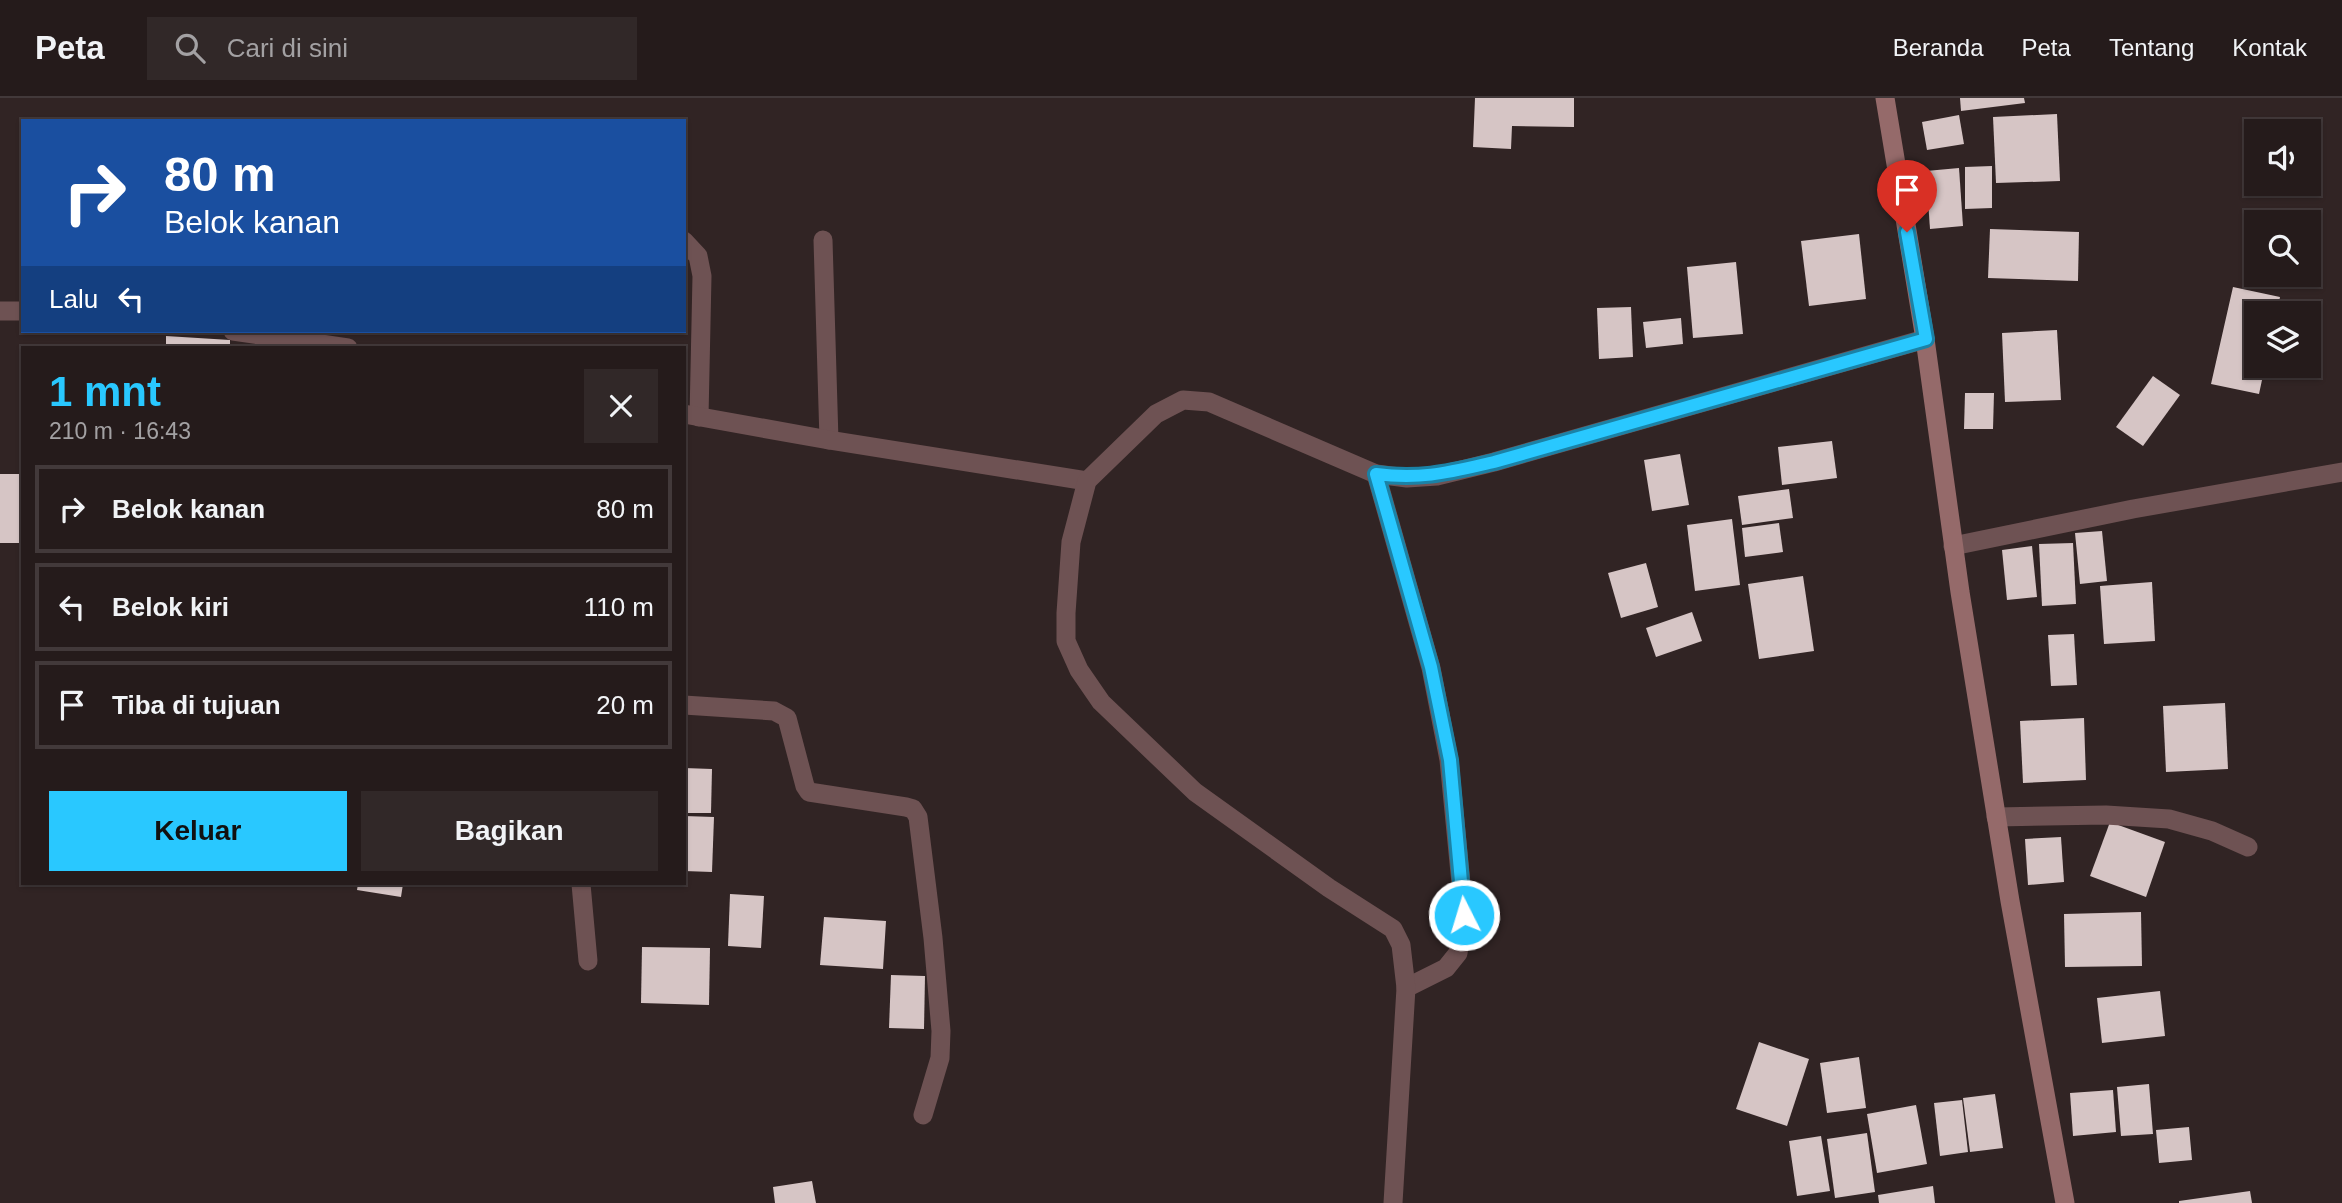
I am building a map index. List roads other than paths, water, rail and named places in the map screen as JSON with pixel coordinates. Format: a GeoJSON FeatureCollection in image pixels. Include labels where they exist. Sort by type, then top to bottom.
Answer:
{"type":"FeatureCollection","features":[{"type":"Feature","properties":{"kind":"main road"},"geometry":{"type":"LineString","coordinates":[[1885,98],[1926,339],[1954,546],[1996,817],[2065,1203]]}},
{"type":"Feature","properties":{"kind":"street"},"geometry":{"type":"LineString","coordinates":[[823,240],[829,440]]}},
{"type":"Feature","properties":{"kind":"street"},"geometry":{"type":"LineString","coordinates":[[686,243],[698,256],[702,276],[692,415],[1087,481]]}},
{"type":"Feature","properties":{"kind":"street"},"geometry":{"type":"LineString","coordinates":[[0,311],[21,311]]}},
{"type":"Feature","properties":{"kind":"street"},"geometry":{"type":"LineString","coordinates":[[247,333],[334,346]]}},
{"type":"Feature","properties":{"kind":"street"},"geometry":{"type":"LineString","coordinates":[[1393,1203],[1406,988],[1401,945],[1393,929],[1329,888],[1195,792],[1101,702],[1079,670],[1066,640],[1066,613],[1071,542],[1087,481],[1156,414],[1183,400],[1209,402],[1376,474],[1407,478],[1437,476],[1926,339]]}},
{"type":"Feature","properties":{"kind":"street"},"geometry":{"type":"LineString","coordinates":[[1954,546],[2133,509],[2342,472]]}},
{"type":"Feature","properties":{"kind":"street"},"geometry":{"type":"LineString","coordinates":[[1376,474],[1431,667],[1450,760],[1464,915],[1458,953],[1446,968],[1406,988]]}},
{"type":"Feature","properties":{"kind":"street"},"geometry":{"type":"LineString","coordinates":[[686,705],[774,711],[787,718],[805,786],[809,792],[906,807],[913,809],[918,817],[941,1031],[940,1058],[923,1115]]}},
{"type":"Feature","properties":{"kind":"street"},"geometry":{"type":"LineString","coordinates":[[1996,817],[2106,815],[2169,819],[2212,831],[2248,847]]}},
{"type":"Feature","properties":{"kind":"street"},"geometry":{"type":"LineString","coordinates":[[581,885],[588,961]]}}]}
